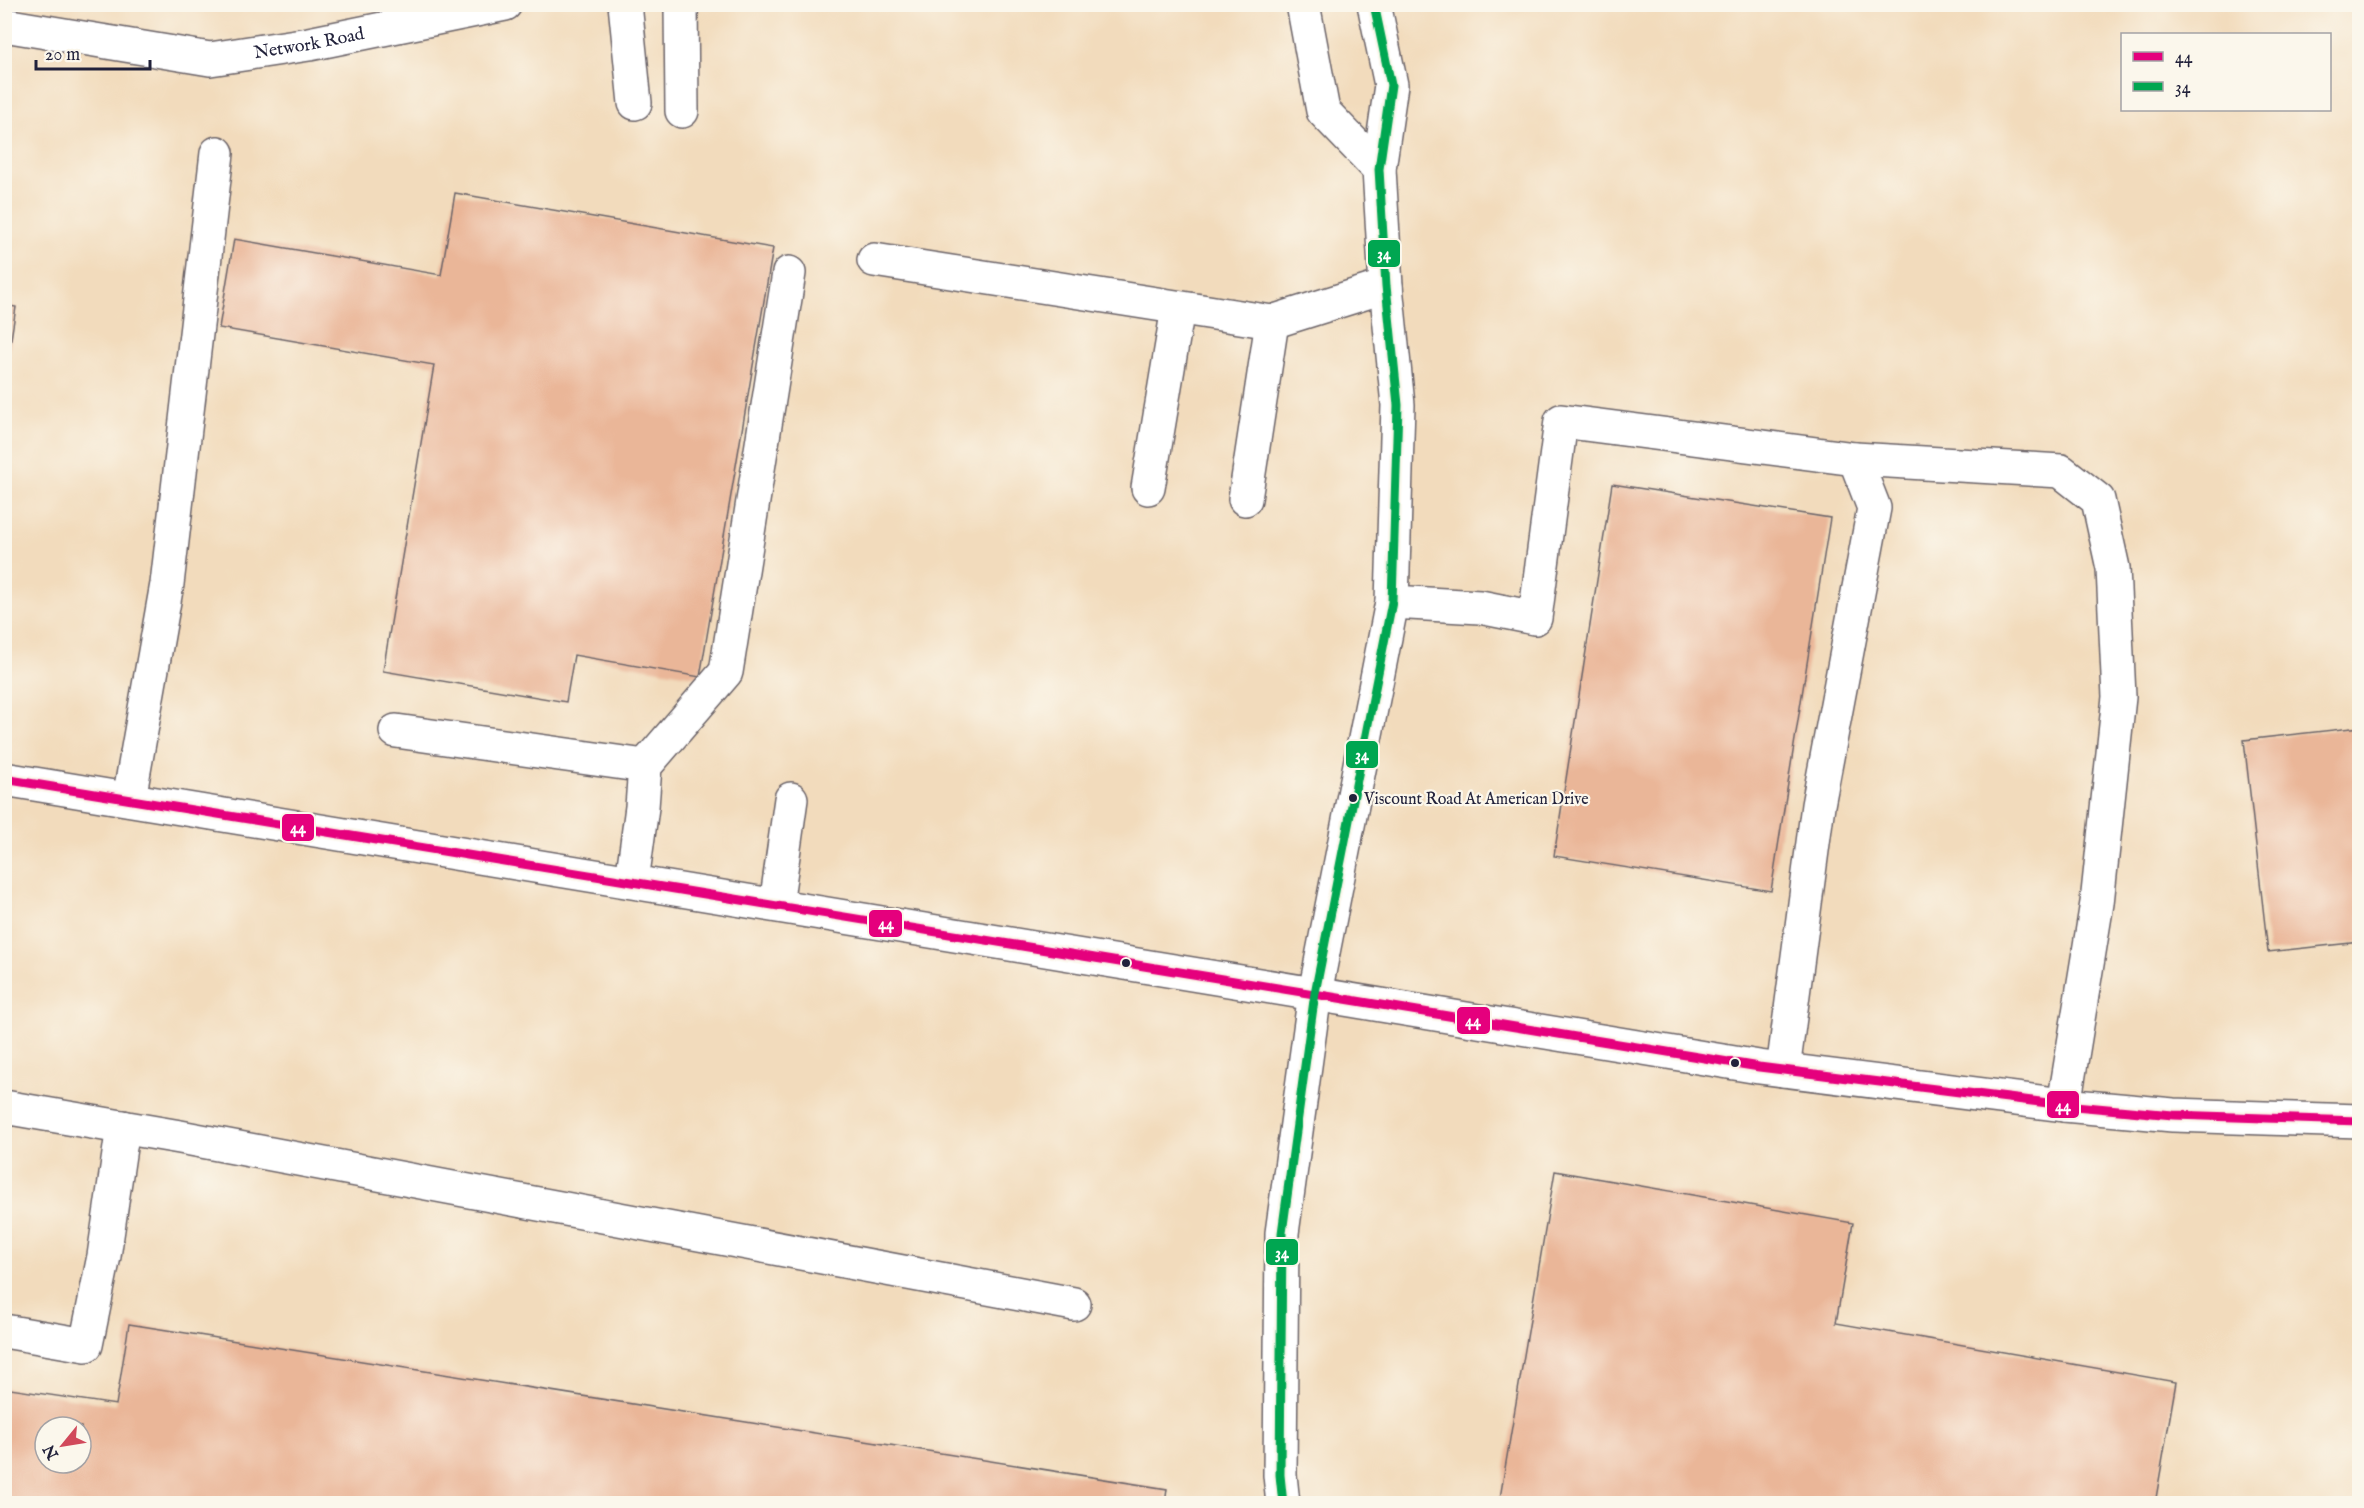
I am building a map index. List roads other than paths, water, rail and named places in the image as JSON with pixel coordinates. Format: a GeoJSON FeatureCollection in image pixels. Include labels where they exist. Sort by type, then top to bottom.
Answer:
{"type":"FeatureCollection","features":[{"type":"Feature","properties":{"kind":"street","name":"Network Road"},"geometry":{"type":"LineString","coordinates":[[4,25],[210,59],[309,44],[505,4]]}},
{"type":"Feature","properties":{"kind":"street"},"geometry":{"type":"LineString","coordinates":[[625,4],[635,103]]}},
{"type":"Feature","properties":{"kind":"street"},"geometry":{"type":"LineString","coordinates":[[681,4],[682,111]]}},
{"type":"Feature","properties":{"kind":"street"},"geometry":{"type":"LineString","coordinates":[[1303,4],[1323,111],[1379,170]]}},
{"type":"Feature","properties":{"kind":"street"},"geometry":{"type":"LineString","coordinates":[[1283,1503],[1281,1475],[1282,1233],[1315,993],[1392,602],[1398,405],[1386,286],[1379,170],[1390,86],[1374,4]]}},
{"type":"Feature","properties":{"kind":"street"},"geometry":{"type":"LineString","coordinates":[[129,799],[167,584],[217,153]]}},
{"type":"Feature","properties":{"kind":"street"},"geometry":{"type":"LineString","coordinates":[[874,260],[1272,322],[1386,286]]}},
{"type":"Feature","properties":{"kind":"street"},"geometry":{"type":"LineString","coordinates":[[632,881],[645,766],[726,672],[789,273]]}},
{"type":"Feature","properties":{"kind":"street"},"geometry":{"type":"LineString","coordinates":[[1148,488],[1178,308]]}},
{"type":"Feature","properties":{"kind":"street"},"geometry":{"type":"LineString","coordinates":[[1245,499],[1272,322]]}},
{"type":"Feature","properties":{"kind":"street"},"geometry":{"type":"LineString","coordinates":[[1392,602],[1480,607],[1535,618],[1562,421],[1855,459],[2061,471],[2098,500],[2113,568],[2119,697],[2097,903],[2064,1105]]}},
{"type":"Feature","properties":{"kind":"street"},"geometry":{"type":"LineString","coordinates":[[1783,1070],[1818,805],[1874,508],[1855,459]]}},
{"type":"Feature","properties":{"kind":"street"},"geometry":{"type":"LineString","coordinates":[[396,731],[645,766]]}},
{"type":"Feature","properties":{"kind":"street"},"geometry":{"type":"LineString","coordinates":[[4,779],[1783,1070],[2064,1105],[2173,1115],[2360,1121]]}},
{"type":"Feature","properties":{"kind":"street"},"geometry":{"type":"LineString","coordinates":[[776,905],[791,799]]}},
{"type":"Feature","properties":{"kind":"street"},"geometry":{"type":"LineString","coordinates":[[4,1107],[123,1127],[1074,1304]]}},
{"type":"Feature","properties":{"kind":"street"},"geometry":{"type":"LineString","coordinates":[[4,1331],[86,1345],[104,1256],[123,1127]]}},
{"type":"Feature","properties":{"kind":"place","name":"Viscount Road At American Drive"},"geometry":{"type":"Point","coordinates":[1353,798]}}]}
